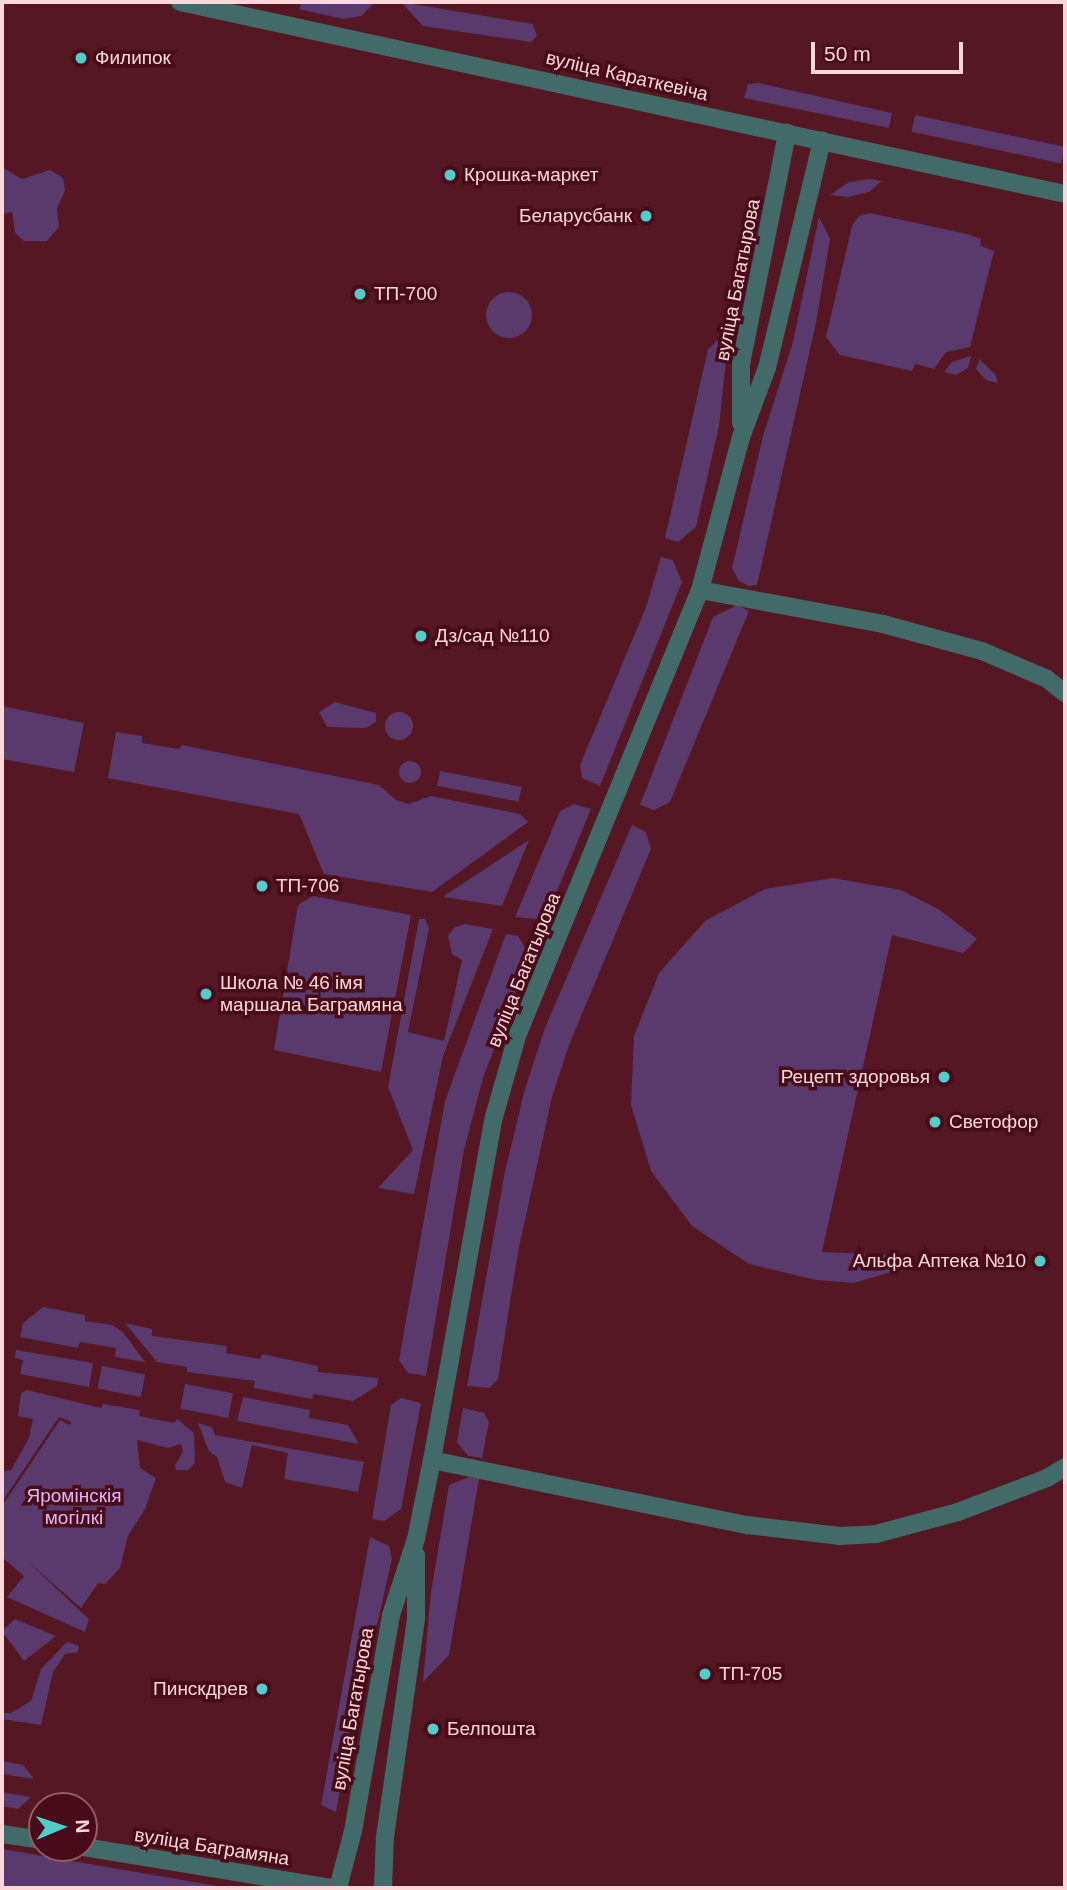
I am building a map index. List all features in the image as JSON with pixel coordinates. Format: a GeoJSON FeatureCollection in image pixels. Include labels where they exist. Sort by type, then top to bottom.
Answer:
{"type":"FeatureCollection","features":[{"type":"Feature","properties":{"kind":"street","name":"вуліца Караткевіча"},"geometry":{"type":"LineString","coordinates":[[180,2],[1065,194]]}},
{"type":"Feature","properties":{"kind":"street","name":"вуліца Багатырова"},"geometry":{"type":"LineString","coordinates":[[741,437],[741,364],[787,133]]}},
{"type":"Feature","properties":{"kind":"street","name":"вуліца Багатырова"},"geometry":{"type":"LineString","coordinates":[[336,1888],[353,1831],[391,1615],[416,1539],[476,1205],[517,1036],[700,590],[741,437],[767,368],[822,141]]}},
{"type":"Feature","properties":{"kind":"street"},"geometry":{"type":"LineString","coordinates":[[700,590],[883,624],[982,651],[1046,679],[1065,693]]}},
{"type":"Feature","properties":{"kind":"street"},"geometry":{"type":"LineString","coordinates":[[432,1460],[747,1525],[840,1536],[876,1534],[958,1513],[1047,1478],[1065,1467]]}},
{"type":"Feature","properties":{"kind":"street","name":"вуліца Багатырова"},"geometry":{"type":"LineString","coordinates":[[383,1888],[385,1837],[416,1618],[416,1539]]}},
{"type":"Feature","properties":{"kind":"street"},"geometry":{"type":"LineString","coordinates":[[2,1834],[28,1838]]}},
{"type":"Feature","properties":{"kind":"street","name":"вуліца Баграмяна"},"geometry":{"type":"LineString","coordinates":[[98,1849],[336,1888]]}},
{"type":"Feature","properties":{"kind":"green space"},"geometry":{"type":"Polygon","coordinates":[[[302,2],[375,2],[361,16],[343,19],[299,9],[302,2]]]}},
{"type":"Feature","properties":{"kind":"green space"},"geometry":{"type":"Polygon","coordinates":[[[401,2],[533,24],[537,36],[531,42],[423,26],[401,2]]]}},
{"type":"Feature","properties":{"kind":"green space"},"geometry":{"type":"Polygon","coordinates":[[[759,83],[892,113],[889,128],[744,98],[748,84],[759,83]]]}},
{"type":"Feature","properties":{"kind":"green space"},"geometry":{"type":"Polygon","coordinates":[[[915,115],[1065,147],[1061,163],[911,132],[915,115]]]}},
{"type":"Feature","properties":{"kind":"green space"},"geometry":{"type":"Polygon","coordinates":[[[2,167],[22,179],[50,170],[63,178],[65,190],[57,209],[59,227],[47,241],[24,241],[15,232],[12,212],[2,214],[2,167]]]}},
{"type":"Feature","properties":{"kind":"green space"},"geometry":{"type":"Polygon","coordinates":[[[869,179],[882,181],[869,192],[848,197],[830,195],[849,182],[869,179]]]}},
{"type":"Feature","properties":{"kind":"green space"},"geometry":{"type":"Polygon","coordinates":[[[870,213],[967,234],[981,239],[980,246],[994,251],[970,347],[946,352],[934,369],[915,364],[912,371],[840,355],[826,337],[852,226],[859,216],[870,213]]]}},
{"type":"Feature","properties":{"kind":"green space"},"geometry":{"type":"Polygon","coordinates":[[[819,217],[830,239],[816,323],[757,585],[749,586],[739,581],[732,568],[763,436],[793,342],[819,217]]]}},
{"type":"Feature","properties":{"kind":"green space"},"geometry":{"type":"Polygon","coordinates":[[[509,292],[525,299],[532,315],[525,331],[509,338],[493,331],[486,315],[493,299],[509,292]]]}},
{"type":"Feature","properties":{"kind":"green space"},"geometry":{"type":"Polygon","coordinates":[[[717,341],[728,342],[719,426],[696,527],[678,542],[665,538],[708,349],[717,341]]]}},
{"type":"Feature","properties":{"kind":"green space"},"geometry":{"type":"Polygon","coordinates":[[[971,356],[968,368],[956,375],[944,372],[952,362],[971,356]]]}},
{"type":"Feature","properties":{"kind":"green space"},"geometry":{"type":"Polygon","coordinates":[[[979,359],[995,374],[998,383],[986,380],[976,369],[979,359]]]}},
{"type":"Feature","properties":{"kind":"green space"},"geometry":{"type":"Polygon","coordinates":[[[661,557],[673,560],[682,582],[600,786],[582,778],[580,765],[646,607],[661,557]]]}},
{"type":"Feature","properties":{"kind":"green space"},"geometry":{"type":"Polygon","coordinates":[[[737,605],[749,611],[670,802],[654,810],[640,805],[713,617],[737,605]]]}},
{"type":"Feature","properties":{"kind":"green space"},"geometry":{"type":"Polygon","coordinates":[[[335,702],[376,713],[376,722],[366,728],[327,727],[319,712],[335,702]]]}},
{"type":"Feature","properties":{"kind":"green space"},"geometry":{"type":"Polygon","coordinates":[[[2,706],[84,723],[74,772],[2,759],[2,706]]]}},
{"type":"Feature","properties":{"kind":"green space"},"geometry":{"type":"Polygon","coordinates":[[[399,712],[409,716],[413,726],[409,736],[399,740],[389,736],[385,726],[389,716],[399,712]]]}},
{"type":"Feature","properties":{"kind":"green space"},"geometry":{"type":"Polygon","coordinates":[[[116,732],[142,736],[142,743],[179,749],[182,745],[379,785],[396,800],[409,804],[431,796],[520,814],[528,822],[432,892],[324,874],[299,814],[108,778],[116,732]]]}},
{"type":"Feature","properties":{"kind":"green space"},"geometry":{"type":"Polygon","coordinates":[[[410,761],[418,764],[421,772],[418,780],[410,783],[402,780],[399,772],[402,764],[410,761]]]}},
{"type":"Feature","properties":{"kind":"green space"},"geometry":{"type":"Polygon","coordinates":[[[440,771],[521,787],[519,802],[437,786],[440,771]]]}},
{"type":"Feature","properties":{"kind":"green space"},"geometry":{"type":"Polygon","coordinates":[[[574,804],[591,809],[548,913],[536,919],[515,917],[560,811],[574,804]]]}},
{"type":"Feature","properties":{"kind":"green space"},"geometry":{"type":"Polygon","coordinates":[[[632,825],[646,832],[651,849],[569,1045],[552,1097],[518,1252],[498,1379],[490,1388],[467,1386],[505,1171],[525,1089],[545,1028],[632,825]]]}},
{"type":"Feature","properties":{"kind":"green space"},"geometry":{"type":"Polygon","coordinates":[[[529,840],[502,906],[444,897],[444,896],[529,840]]]}},
{"type":"Feature","properties":{"kind":"green space"},"geometry":{"type":"Polygon","coordinates":[[[833,878],[901,890],[940,910],[977,939],[963,953],[892,935],[822,1252],[891,1255],[895,1271],[854,1283],[816,1280],[749,1264],[692,1226],[651,1171],[631,1105],[634,1036],[659,973],[705,921],[765,889],[833,878]]]}},
{"type":"Feature","properties":{"kind":"green space"},"geometry":{"type":"Polygon","coordinates":[[[313,896],[411,915],[381,1072],[274,1050],[298,905],[313,896]]]}},
{"type":"Feature","properties":{"kind":"green space"},"geometry":{"type":"Polygon","coordinates":[[[419,919],[425,919],[429,928],[408,1032],[444,1041],[462,960],[452,954],[448,936],[455,927],[465,924],[493,929],[443,1056],[414,1194],[378,1188],[413,1150],[388,1087],[419,919]]]}},
{"type":"Feature","properties":{"kind":"green space"},"geometry":{"type":"Polygon","coordinates":[[[506,934],[518,936],[530,956],[483,1078],[464,1150],[426,1376],[408,1373],[399,1360],[445,1101],[506,934]]]}},
{"type":"Feature","properties":{"kind":"green space"},"geometry":{"type":"Polygon","coordinates":[[[43,1307],[85,1315],[85,1321],[112,1325],[123,1332],[145,1362],[115,1357],[116,1348],[80,1342],[78,1348],[20,1337],[23,1323],[43,1307]]]}},
{"type":"Feature","properties":{"kind":"green space"},"geometry":{"type":"Polygon","coordinates":[[[125,1323],[152,1329],[152,1336],[227,1346],[226,1353],[260,1359],[262,1354],[318,1366],[318,1372],[378,1378],[377,1386],[353,1401],[314,1394],[312,1399],[254,1388],[255,1381],[187,1372],[187,1367],[157,1362],[125,1323]]]}},
{"type":"Feature","properties":{"kind":"green space"},"geometry":{"type":"Polygon","coordinates":[[[16,1350],[93,1363],[89,1387],[20,1374],[23,1360],[15,1358],[16,1350]]]}},
{"type":"Feature","properties":{"kind":"green space"},"geometry":{"type":"Polygon","coordinates":[[[102,1366],[145,1374],[141,1397],[98,1389],[102,1366]]]}},
{"type":"Feature","properties":{"kind":"green space"},"geometry":{"type":"Polygon","coordinates":[[[185,1384],[233,1393],[228,1418],[180,1409],[185,1384]]]}},
{"type":"Feature","properties":{"kind":"green space","name":"Яромінскія могілкі"},"geometry":{"type":"Polygon","coordinates":[[[27,1390],[101,1408],[103,1404],[140,1410],[139,1416],[174,1423],[177,1419],[194,1433],[195,1463],[188,1470],[176,1470],[175,1465],[183,1452],[181,1444],[168,1448],[137,1440],[140,1468],[156,1478],[145,1509],[128,1536],[120,1568],[105,1584],[98,1583],[81,1608],[26,1560],[89,1619],[85,1632],[7,1597],[24,1576],[2,1557],[2,1506],[60,1420],[69,1425],[72,1422],[59,1417],[2,1502],[2,1472],[11,1470],[29,1438],[33,1419],[18,1416],[21,1393],[27,1390]]]}},
{"type":"Feature","properties":{"kind":"green space"},"geometry":{"type":"Polygon","coordinates":[[[243,1397],[310,1410],[309,1418],[348,1425],[359,1444],[237,1421],[243,1397]]]}},
{"type":"Feature","properties":{"kind":"green space"},"geometry":{"type":"Polygon","coordinates":[[[401,1398],[421,1403],[401,1509],[384,1521],[372,1519],[391,1405],[401,1398]]]}},
{"type":"Feature","properties":{"kind":"green space"},"geometry":{"type":"Polygon","coordinates":[[[463,1408],[484,1413],[489,1422],[482,1458],[468,1456],[457,1442],[463,1408]]]}},
{"type":"Feature","properties":{"kind":"green space"},"geometry":{"type":"Polygon","coordinates":[[[198,1423],[212,1427],[215,1435],[364,1462],[358,1492],[284,1479],[288,1453],[252,1445],[242,1488],[225,1482],[217,1457],[209,1451],[198,1423]]]}},
{"type":"Feature","properties":{"kind":"green space"},"geometry":{"type":"Polygon","coordinates":[[[469,1477],[479,1479],[449,1655],[423,1682],[431,1592],[449,1485],[469,1477]]]}},
{"type":"Feature","properties":{"kind":"green space"},"geometry":{"type":"Polygon","coordinates":[[[370,1537],[389,1546],[392,1558],[378,1621],[363,1660],[336,1812],[321,1805],[370,1537]]]}},
{"type":"Feature","properties":{"kind":"green space"},"geometry":{"type":"Polygon","coordinates":[[[15,1619],[56,1636],[24,1661],[2,1631],[15,1619]]]}},
{"type":"Feature","properties":{"kind":"green space"},"geometry":{"type":"Polygon","coordinates":[[[67,1642],[79,1646],[78,1652],[65,1654],[53,1672],[41,1725],[2,1719],[2,1713],[11,1713],[31,1701],[41,1669],[67,1642]]]}},
{"type":"Feature","properties":{"kind":"green space"},"geometry":{"type":"Polygon","coordinates":[[[2,1761],[23,1765],[34,1779],[2,1774],[2,1761]]]}},
{"type":"Feature","properties":{"kind":"green space"},"geometry":{"type":"Polygon","coordinates":[[[2,1792],[28,1796],[18,1809],[2,1806],[2,1792]]]}},
{"type":"Feature","properties":{"kind":"green space"},"geometry":{"type":"Polygon","coordinates":[[[2,1849],[28,1853],[28,1862],[78,1862],[229,1888],[2,1888],[2,1849]]]}},
{"type":"Feature","properties":{"kind":"place","name":"Филипок"},"geometry":{"type":"Point","coordinates":[81,58]}},
{"type":"Feature","properties":{"kind":"place","name":"Крошка-маркет"},"geometry":{"type":"Point","coordinates":[450,175]}},
{"type":"Feature","properties":{"kind":"place","name":"Беларусбанк"},"geometry":{"type":"Point","coordinates":[646,216]}},
{"type":"Feature","properties":{"kind":"place","name":"ТП-700"},"geometry":{"type":"Point","coordinates":[360,294]}},
{"type":"Feature","properties":{"kind":"place","name":"Дз/сад №110"},"geometry":{"type":"Point","coordinates":[421,636]}},
{"type":"Feature","properties":{"kind":"place","name":"ТП-706"},"geometry":{"type":"Point","coordinates":[262,886]}},
{"type":"Feature","properties":{"kind":"place","name":"Школа № 46 імя маршала Баграмяна"},"geometry":{"type":"Point","coordinates":[206,994]}},
{"type":"Feature","properties":{"kind":"place","name":"Рецепт здоровья"},"geometry":{"type":"Point","coordinates":[944,1077]}},
{"type":"Feature","properties":{"kind":"place","name":"Светофор"},"geometry":{"type":"Point","coordinates":[935,1122]}},
{"type":"Feature","properties":{"kind":"place","name":"Альфа Аптека №10"},"geometry":{"type":"Point","coordinates":[1040,1261]}},
{"type":"Feature","properties":{"kind":"place","name":"ТП-705"},"geometry":{"type":"Point","coordinates":[705,1674]}},
{"type":"Feature","properties":{"kind":"place","name":"Пинскдрев"},"geometry":{"type":"Point","coordinates":[262,1689]}},
{"type":"Feature","properties":{"kind":"place","name":"Белпошта"},"geometry":{"type":"Point","coordinates":[433,1729]}}]}
